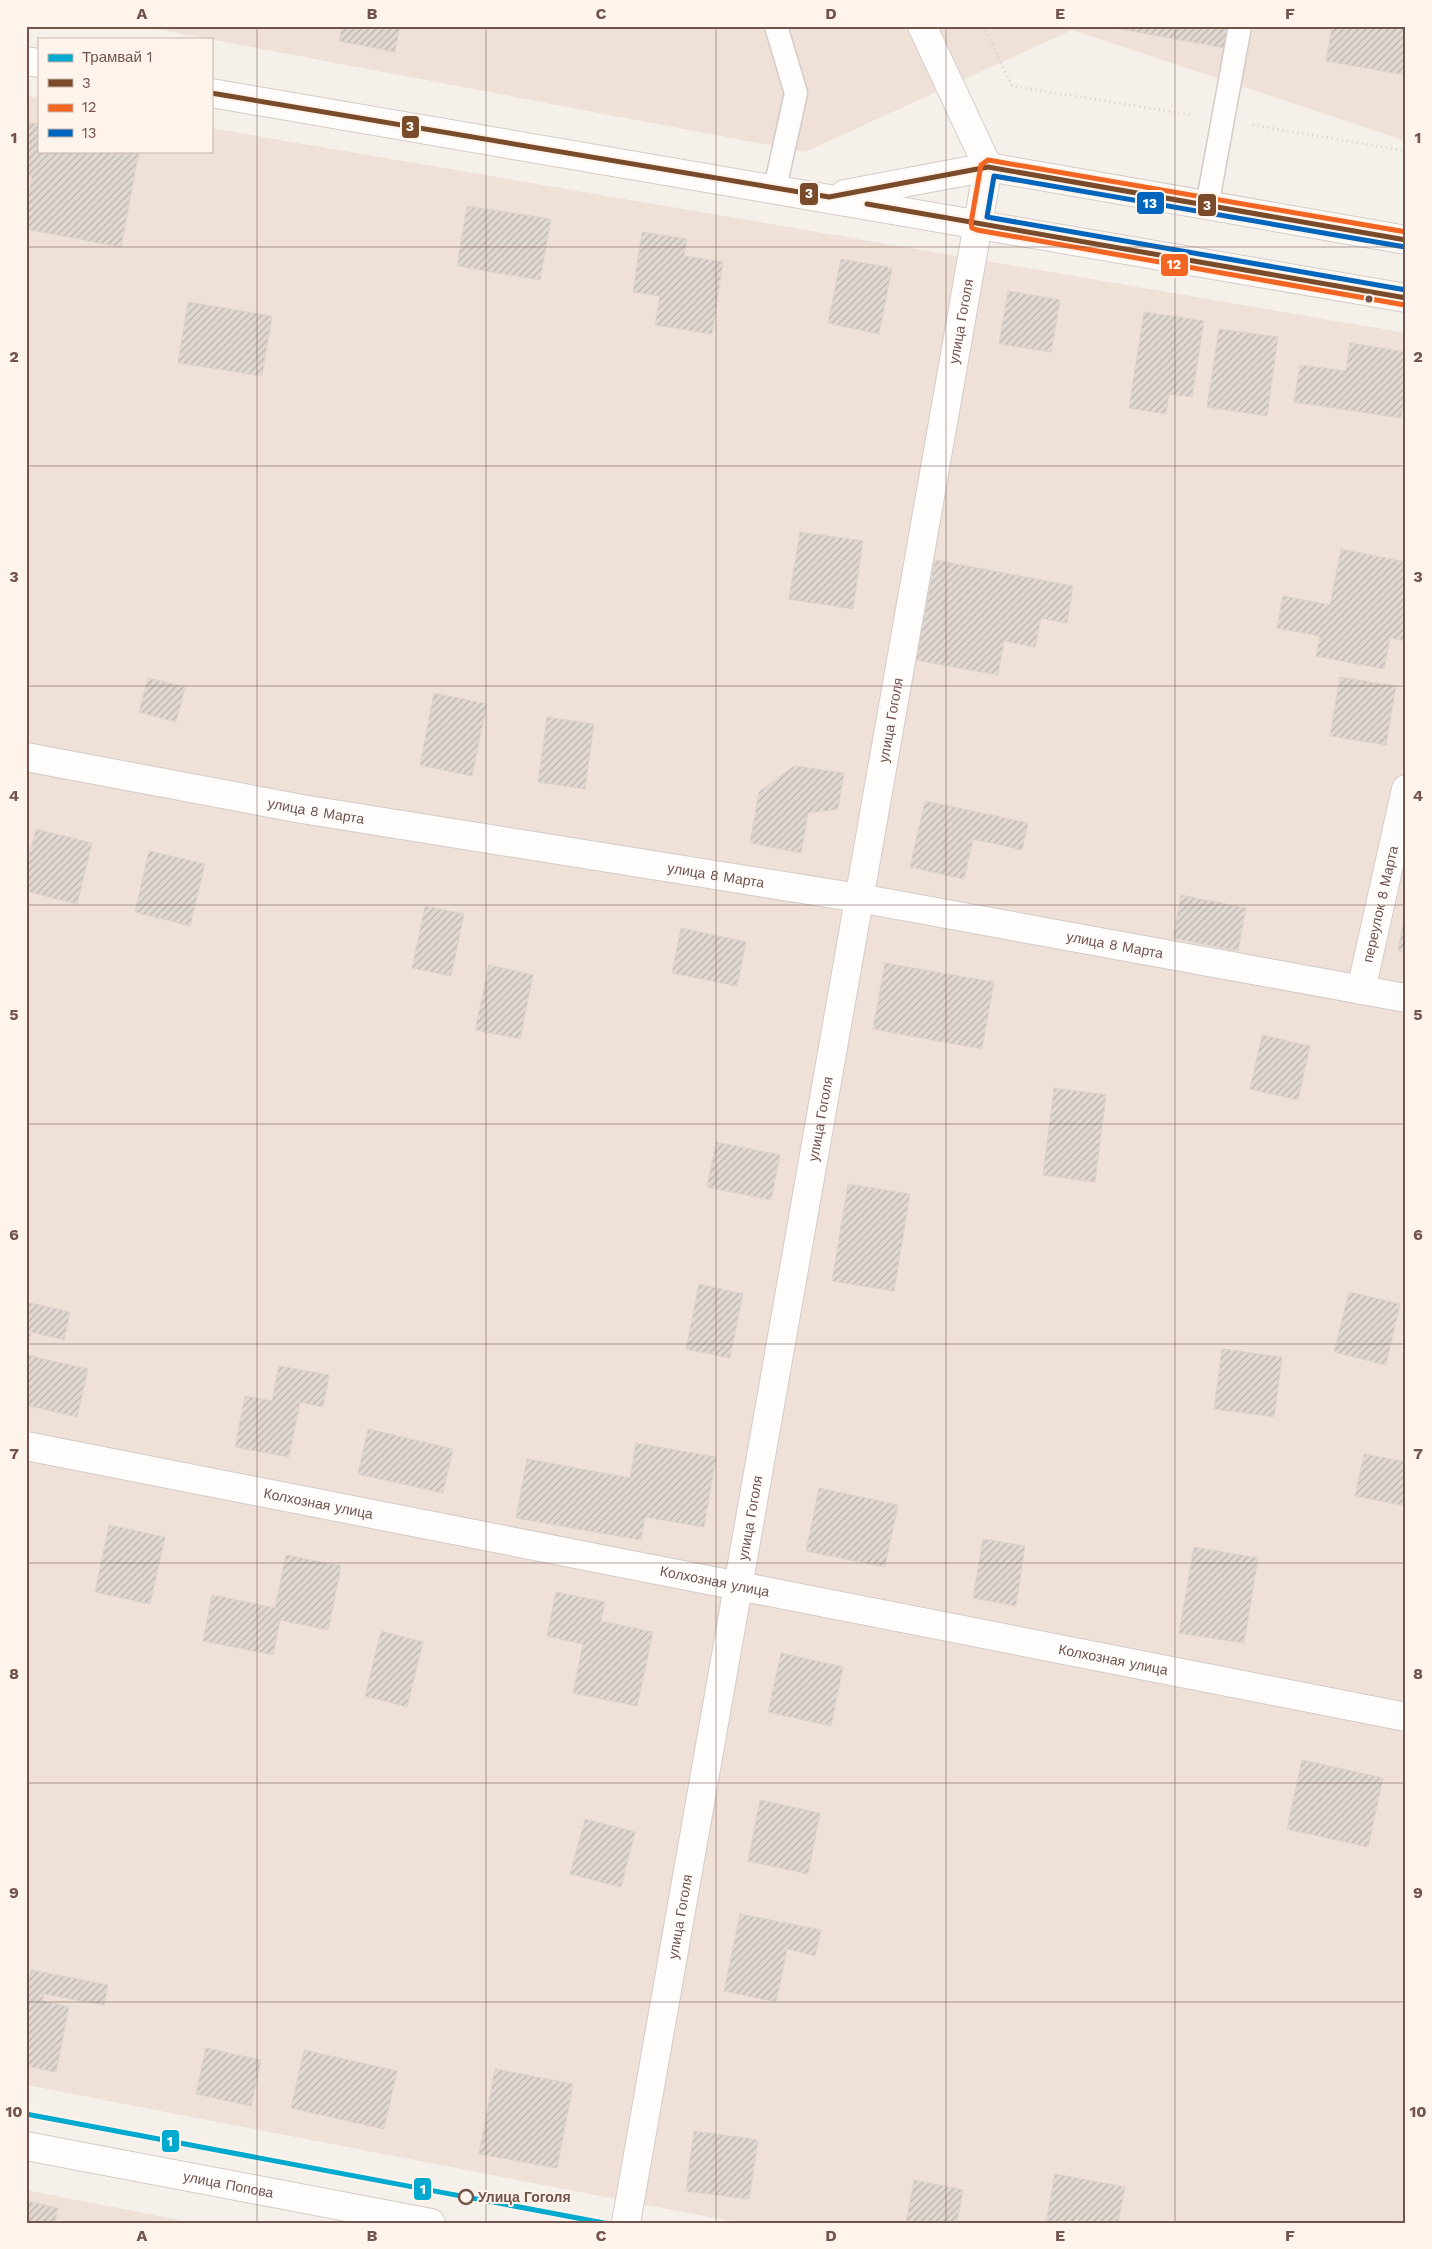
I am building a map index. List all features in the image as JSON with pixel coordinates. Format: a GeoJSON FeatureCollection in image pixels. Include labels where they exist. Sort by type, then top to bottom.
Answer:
{"type":"FeatureCollection","features":[{"type":"Feature","properties":{"kind":"street"},"geometry":{"type":"LineString","coordinates":[[922,26],[988,167]]}},
{"type":"Feature","properties":{"kind":"street"},"geometry":{"type":"LineString","coordinates":[[212,93],[829,197],[1406,298]]}},
{"type":"Feature","properties":{"kind":"street"},"geometry":{"type":"LineString","coordinates":[[829,197],[988,167],[1406,240]]}},
{"type":"Feature","properties":{"kind":"street","name":"улица Гоголя"},"geometry":{"type":"LineString","coordinates":[[626,2223],[988,167]]}},
{"type":"Feature","properties":{"kind":"street","name":"улица 8 Марта"},"geometry":{"type":"LineString","coordinates":[[26,757],[302,809],[859,898],[1406,998]]}},
{"type":"Feature","properties":{"kind":"street","name":"переулок 8 Марта"},"geometry":{"type":"LineString","coordinates":[[1361,990],[1406,789]]}},
{"type":"Feature","properties":{"kind":"street","name":"Колхозная улица"},"geometry":{"type":"LineString","coordinates":[[26,1446],[1406,1716]]}},
{"type":"Feature","properties":{"kind":"street","name":"улица Попова"},"geometry":{"type":"LineString","coordinates":[[26,2146],[430,2223]]}},
{"type":"Feature","properties":{"kind":"lane"},"geometry":{"type":"LineString","coordinates":[[775,188],[796,93],[776,26]]}},
{"type":"Feature","properties":{"kind":"lane"},"geometry":{"type":"LineString","coordinates":[[1207,206],[1240,26]]}},
{"type":"Feature","properties":{"kind":"path"},"geometry":{"type":"LineString","coordinates":[[984,26],[1012,86],[1406,151]]}},
{"type":"Feature","properties":{"kind":"shaded area"},"geometry":{"type":"Polygon","coordinates":[[[141,26],[1406,26],[1406,141],[1072,30],[805,152],[141,26]]]}},
{"type":"Feature","properties":{"kind":"shaded area"},"geometry":{"type":"Polygon","coordinates":[[[26,96],[38,98],[38,152],[212,152],[212,128],[1406,333],[1406,2223],[740,2223],[26,2085],[26,96]]]}},
{"type":"Feature","properties":{"kind":"shaded area"},"geometry":{"type":"Polygon","coordinates":[[[26,2190],[195,2223],[26,2223],[26,2190]]]}},
{"type":"Feature","properties":{"kind":"building"},"geometry":{"type":"Polygon","coordinates":[[[342,26],[400,26],[395,52],[339,41],[342,26]]]}},
{"type":"Feature","properties":{"kind":"building"},"geometry":{"type":"Polygon","coordinates":[[[1104,26],[1229,26],[1225,48],[1104,26]]]}},
{"type":"Feature","properties":{"kind":"building"},"geometry":{"type":"Polygon","coordinates":[[[1332,26],[1406,26],[1406,75],[1326,61],[1332,26]]]}},
{"type":"Feature","properties":{"kind":"building"},"geometry":{"type":"Polygon","coordinates":[[[26,122],[38,124],[38,152],[139,152],[121,247],[26,229],[26,207],[32,178],[26,177],[26,122]]]}},
{"type":"Feature","properties":{"kind":"building"},"geometry":{"type":"Polygon","coordinates":[[[467,206],[551,219],[540,280],[457,266],[467,206]]]}},
{"type":"Feature","properties":{"kind":"building"},"geometry":{"type":"Polygon","coordinates":[[[642,232],[687,239],[684,256],[723,262],[712,334],[655,325],[660,296],[633,292],[642,232]]]}},
{"type":"Feature","properties":{"kind":"building"},"geometry":{"type":"Polygon","coordinates":[[[841,259],[892,268],[879,334],[828,323],[841,259]]]}},
{"type":"Feature","properties":{"kind":"building"},"geometry":{"type":"Polygon","coordinates":[[[1008,291],[1060,300],[1051,352],[999,344],[1008,291]]]}},
{"type":"Feature","properties":{"kind":"building"},"geometry":{"type":"Polygon","coordinates":[[[188,302],[272,316],[262,376],[178,363],[188,302]]]}},
{"type":"Feature","properties":{"kind":"building"},"geometry":{"type":"Polygon","coordinates":[[[1144,312],[1204,321],[1192,397],[1169,394],[1166,414],[1129,408],[1144,312]]]}},
{"type":"Feature","properties":{"kind":"building"},"geometry":{"type":"Polygon","coordinates":[[[1219,329],[1278,337],[1267,416],[1207,407],[1219,329]]]}},
{"type":"Feature","properties":{"kind":"building"},"geometry":{"type":"Polygon","coordinates":[[[1350,343],[1406,352],[1406,383],[1401,418],[1294,402],[1300,365],[1346,371],[1350,343]]]}},
{"type":"Feature","properties":{"kind":"building"},"geometry":{"type":"Polygon","coordinates":[[[800,532],[863,541],[853,609],[789,599],[800,532]]]}},
{"type":"Feature","properties":{"kind":"building"},"geometry":{"type":"Polygon","coordinates":[[[1341,549],[1406,562],[1406,641],[1390,638],[1384,669],[1316,656],[1320,636],[1277,628],[1283,596],[1330,605],[1341,549]]]}},
{"type":"Feature","properties":{"kind":"building"},"geometry":{"type":"Polygon","coordinates":[[[935,560],[1073,586],[1067,623],[1041,618],[1035,647],[1004,641],[998,675],[916,660],[935,560]]]}},
{"type":"Feature","properties":{"kind":"building"},"geometry":{"type":"Polygon","coordinates":[[[1340,677],[1396,686],[1386,745],[1330,736],[1340,677]]]}},
{"type":"Feature","properties":{"kind":"building"},"geometry":{"type":"Polygon","coordinates":[[[148,678],[185,687],[176,722],[139,712],[148,678]]]}},
{"type":"Feature","properties":{"kind":"building"},"geometry":{"type":"Polygon","coordinates":[[[434,693],[487,704],[472,776],[420,765],[434,693]]]}},
{"type":"Feature","properties":{"kind":"building"},"geometry":{"type":"Polygon","coordinates":[[[547,717],[594,724],[585,789],[538,782],[547,717]]]}},
{"type":"Feature","properties":{"kind":"building"},"geometry":{"type":"Polygon","coordinates":[[[794,766],[844,773],[838,809],[808,813],[801,853],[750,843],[759,792],[794,766]]]}},
{"type":"Feature","properties":{"kind":"building"},"geometry":{"type":"Polygon","coordinates":[[[925,801],[1028,823],[1022,850],[973,839],[964,879],[910,867],[925,801]]]}},
{"type":"Feature","properties":{"kind":"building"},"geometry":{"type":"Polygon","coordinates":[[[36,829],[92,843],[77,904],[26,891],[26,868],[36,829]]]}},
{"type":"Feature","properties":{"kind":"building"},"geometry":{"type":"Polygon","coordinates":[[[149,851],[205,864],[190,926],[135,912],[149,851]]]}},
{"type":"Feature","properties":{"kind":"building"},"geometry":{"type":"Polygon","coordinates":[[[1181,895],[1246,908],[1238,951],[1173,938],[1181,895]]]}},
{"type":"Feature","properties":{"kind":"building"},"geometry":{"type":"Polygon","coordinates":[[[425,906],[464,914],[451,976],[412,968],[425,906]]]}},
{"type":"Feature","properties":{"kind":"building"},"geometry":{"type":"Polygon","coordinates":[[[1406,907],[1406,952],[1398,951],[1406,907]]]}},
{"type":"Feature","properties":{"kind":"building"},"geometry":{"type":"Polygon","coordinates":[[[681,928],[746,942],[737,986],[672,973],[681,928]]]}},
{"type":"Feature","properties":{"kind":"building"},"geometry":{"type":"Polygon","coordinates":[[[885,963],[994,982],[982,1049],[873,1029],[885,963]]]}},
{"type":"Feature","properties":{"kind":"building"},"geometry":{"type":"Polygon","coordinates":[[[489,965],[533,975],[520,1039],[475,1030],[489,965]]]}},
{"type":"Feature","properties":{"kind":"building"},"geometry":{"type":"Polygon","coordinates":[[[1262,1035],[1310,1046],[1298,1100],[1250,1089],[1262,1035]]]}},
{"type":"Feature","properties":{"kind":"building"},"geometry":{"type":"Polygon","coordinates":[[[1054,1088],[1106,1095],[1095,1182],[1043,1175],[1054,1088]]]}},
{"type":"Feature","properties":{"kind":"building"},"geometry":{"type":"Polygon","coordinates":[[[716,1142],[780,1155],[771,1200],[707,1187],[716,1142]]]}},
{"type":"Feature","properties":{"kind":"building"},"geometry":{"type":"Polygon","coordinates":[[[848,1184],[910,1194],[894,1291],[832,1281],[848,1184]]]}},
{"type":"Feature","properties":{"kind":"building"},"geometry":{"type":"Polygon","coordinates":[[[699,1284],[743,1294],[730,1358],[686,1349],[699,1284]]]}},
{"type":"Feature","properties":{"kind":"building"},"geometry":{"type":"Polygon","coordinates":[[[1349,1292],[1400,1304],[1386,1365],[1334,1352],[1349,1292]]]}},
{"type":"Feature","properties":{"kind":"building"},"geometry":{"type":"Polygon","coordinates":[[[26,1302],[70,1312],[64,1340],[31,1332],[26,1355],[26,1302]]]}},
{"type":"Feature","properties":{"kind":"building"},"geometry":{"type":"Polygon","coordinates":[[[1222,1349],[1282,1357],[1274,1417],[1214,1409],[1222,1349]]]}},
{"type":"Feature","properties":{"kind":"building"},"geometry":{"type":"Polygon","coordinates":[[[26,1355],[88,1369],[77,1417],[26,1405],[26,1355]]]}},
{"type":"Feature","properties":{"kind":"building"},"geometry":{"type":"Polygon","coordinates":[[[279,1366],[329,1375],[323,1407],[300,1402],[289,1457],[235,1447],[245,1396],[272,1401],[279,1366]]]}},
{"type":"Feature","properties":{"kind":"building"},"geometry":{"type":"Polygon","coordinates":[[[368,1429],[453,1449],[443,1493],[358,1474],[368,1429]]]}},
{"type":"Feature","properties":{"kind":"building"},"geometry":{"type":"Polygon","coordinates":[[[636,1443],[716,1457],[704,1527],[645,1517],[641,1540],[516,1518],[527,1459],[630,1478],[636,1443]]]}},
{"type":"Feature","properties":{"kind":"building"},"geometry":{"type":"Polygon","coordinates":[[[1364,1454],[1406,1462],[1406,1484],[1402,1505],[1355,1496],[1364,1454]]]}},
{"type":"Feature","properties":{"kind":"building"},"geometry":{"type":"Polygon","coordinates":[[[819,1488],[898,1505],[885,1567],[806,1551],[819,1488]]]}},
{"type":"Feature","properties":{"kind":"building"},"geometry":{"type":"Polygon","coordinates":[[[109,1525],[165,1537],[150,1604],[95,1592],[109,1525]]]}},
{"type":"Feature","properties":{"kind":"building"},"geometry":{"type":"Polygon","coordinates":[[[983,1539],[1025,1546],[1016,1606],[973,1598],[983,1539]]]}},
{"type":"Feature","properties":{"kind":"building"},"geometry":{"type":"Polygon","coordinates":[[[1194,1547],[1258,1558],[1244,1643],[1179,1633],[1194,1547]]]}},
{"type":"Feature","properties":{"kind":"building"},"geometry":{"type":"Polygon","coordinates":[[[286,1555],[341,1566],[328,1630],[280,1620],[273,1655],[203,1641],[212,1595],[275,1608],[286,1555]]]}},
{"type":"Feature","properties":{"kind":"building"},"geometry":{"type":"Polygon","coordinates":[[[556,1592],[605,1602],[601,1621],[653,1632],[637,1706],[573,1693],[583,1644],[547,1636],[556,1592]]]}},
{"type":"Feature","properties":{"kind":"building"},"geometry":{"type":"Polygon","coordinates":[[[381,1631],[423,1642],[407,1707],[365,1696],[381,1631]]]}},
{"type":"Feature","properties":{"kind":"building"},"geometry":{"type":"Polygon","coordinates":[[[781,1653],[843,1667],[831,1726],[768,1712],[781,1653]]]}},
{"type":"Feature","properties":{"kind":"building"},"geometry":{"type":"Polygon","coordinates":[[[1302,1760],[1383,1778],[1368,1847],[1287,1829],[1302,1760]]]}},
{"type":"Feature","properties":{"kind":"building"},"geometry":{"type":"Polygon","coordinates":[[[760,1800],[820,1813],[808,1874],[748,1861],[760,1800]]]}},
{"type":"Feature","properties":{"kind":"building"},"geometry":{"type":"Polygon","coordinates":[[[585,1819],[635,1832],[621,1887],[570,1874],[585,1819]]]}},
{"type":"Feature","properties":{"kind":"building"},"geometry":{"type":"Polygon","coordinates":[[[740,1914],[821,1930],[815,1956],[787,1949],[776,2002],[724,1991],[740,1914]]]}},
{"type":"Feature","properties":{"kind":"building"},"geometry":{"type":"Polygon","coordinates":[[[31,1970],[108,1985],[104,2005],[44,1994],[42,2001],[69,2007],[56,2072],[26,2066],[26,1993],[31,1970]]]}},
{"type":"Feature","properties":{"kind":"building"},"geometry":{"type":"Polygon","coordinates":[[[206,2048],[261,2060],[251,2106],[196,2094],[206,2048]]]}},
{"type":"Feature","properties":{"kind":"building"},"geometry":{"type":"Polygon","coordinates":[[[304,2050],[397,2071],[384,2129],[291,2108],[304,2050]]]}},
{"type":"Feature","properties":{"kind":"building"},"geometry":{"type":"Polygon","coordinates":[[[495,2069],[573,2084],[557,2168],[479,2154],[495,2069]]]}},
{"type":"Feature","properties":{"kind":"building"},"geometry":{"type":"Polygon","coordinates":[[[694,2131],[758,2140],[749,2199],[686,2191],[694,2131]]]}},
{"type":"Feature","properties":{"kind":"building"},"geometry":{"type":"Polygon","coordinates":[[[1055,2174],[1125,2187],[1118,2223],[1046,2223],[1055,2174]]]}},
{"type":"Feature","properties":{"kind":"building"},"geometry":{"type":"Polygon","coordinates":[[[914,2180],[963,2190],[957,2223],[906,2223],[914,2180]]]}},
{"type":"Feature","properties":{"kind":"building"},"geometry":{"type":"Polygon","coordinates":[[[26,2201],[58,2208],[55,2223],[26,2223],[26,2201]]]}},
{"type":"Feature","properties":{"kind":"tram line","name":"1"},"geometry":{"type":"LineString","coordinates":[[26,2114],[604,2223]]}},
{"type":"Feature","properties":{"kind":"transit line","name":"3"},"geometry":{"type":"LineString","coordinates":[[212,93],[829,197],[988,167],[1406,240]]}},
{"type":"Feature","properties":{"kind":"transit line","name":"12"},"geometry":{"type":"LineString","coordinates":[[1405,305],[977,230],[972,228],[971,223],[981,165],[988,160],[1406,232]]}},
{"type":"Feature","properties":{"kind":"transit line","name":"13"},"geometry":{"type":"LineString","coordinates":[[1405,247],[994,176],[987,217],[1406,290]]}},
{"type":"Feature","properties":{"kind":"transit line","name":"3"},"geometry":{"type":"LineString","coordinates":[[867,204],[1406,298]]}},
{"type":"Feature","properties":{"kind":"place","name":"Улица Гоголя"},"geometry":{"type":"Point","coordinates":[466,2197]}}]}
